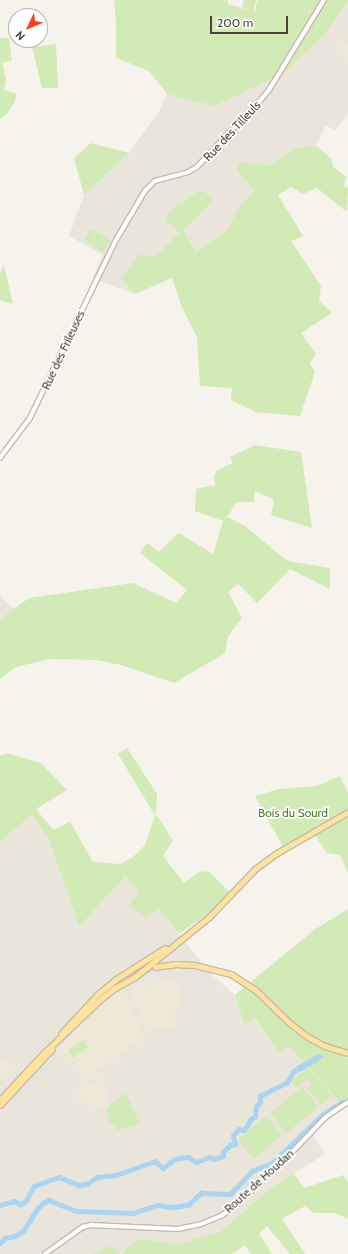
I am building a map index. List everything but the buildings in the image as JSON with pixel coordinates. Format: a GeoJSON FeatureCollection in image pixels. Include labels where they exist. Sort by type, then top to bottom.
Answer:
{"type":"FeatureCollection","features":[{"type":"Feature","properties":{"kind":"main road"},"geometry":{"type":"LineString","coordinates":[[0,1105],[47,1054],[63,1034],[70,1030],[102,998],[115,988],[135,977],[189,933],[214,912],[267,860],[348,812]]}},
{"type":"Feature","properties":{"kind":"main road"},"geometry":{"type":"LineString","coordinates":[[0,1100],[98,994],[115,980],[189,933]]}},
{"type":"Feature","properties":{"kind":"main road"},"geometry":{"type":"LineString","coordinates":[[155,967],[190,964],[210,967],[230,974],[256,990],[291,1024],[308,1037],[325,1046],[348,1053]]}},
{"type":"Feature","properties":{"kind":"main road"},"geometry":{"type":"LineString","coordinates":[[42,1055],[101,996],[128,977]]}},
{"type":"Feature","properties":{"kind":"street","name":"Rue des Tilleuls"},"geometry":{"type":"LineString","coordinates":[[118,237],[143,193],[150,184],[196,167],[260,102],[269,90],[324,0]]}},
{"type":"Feature","properties":{"kind":"street","name":"Rue des Frileuses"},"geometry":{"type":"LineString","coordinates":[[0,458],[30,418],[118,237]]}},
{"type":"Feature","properties":{"kind":"street","name":"Route de Houdan"},"geometry":{"type":"LineString","coordinates":[[45,1254],[83,1227],[91,1225],[178,1229],[201,1224],[221,1216],[230,1210],[279,1166],[326,1117],[348,1102]]}},
{"type":"Feature","properties":{"kind":"shaded area"},"geometry":{"type":"Polygon","coordinates":[[[348,0],[348,113],[336,130],[325,126],[316,146],[295,148],[272,165],[239,163],[236,171],[255,190],[241,205],[225,232],[196,252],[182,230],[153,258],[121,278],[135,294],[92,278],[103,255],[69,236],[84,195],[129,153],[159,111],[167,94],[214,106],[348,0]]]}},
{"type":"Feature","properties":{"kind":"shaded area"},"geometry":{"type":"Polygon","coordinates":[[[344,41],[348,43],[348,59],[336,48],[344,41]]]}},
{"type":"Feature","properties":{"kind":"shaded area"},"geometry":{"type":"Polygon","coordinates":[[[0,596],[15,610],[0,619],[0,596]]]}},
{"type":"Feature","properties":{"kind":"shaded area"},"geometry":{"type":"Polygon","coordinates":[[[32,813],[50,842],[79,927],[125,876],[139,891],[129,904],[157,907],[212,975],[235,995],[244,1024],[256,1019],[278,1053],[289,1046],[344,1107],[312,1133],[325,1154],[267,1191],[220,1232],[177,1244],[138,1239],[119,1254],[0,1254],[0,842],[32,813]]]}},
{"type":"Feature","properties":{"kind":"shaded area"},"geometry":{"type":"Polygon","coordinates":[[[173,978],[181,990],[182,1003],[168,1016],[174,1017],[177,1027],[169,1027],[159,1031],[154,1025],[149,1028],[129,993],[144,981],[149,988],[159,982],[173,978]]]}},
{"type":"Feature","properties":{"kind":"shaded area"},"geometry":{"type":"Polygon","coordinates":[[[123,987],[144,1037],[87,1076],[59,1047],[109,997],[123,987]]]}},
{"type":"Feature","properties":{"kind":"shaded area"},"geometry":{"type":"Polygon","coordinates":[[[58,1054],[60,1055],[8,1106],[7,1105],[58,1054]]]}},
{"type":"Feature","properties":{"kind":"shaded area"},"geometry":{"type":"Polygon","coordinates":[[[0,1058],[8,1061],[11,1070],[0,1075],[0,1058]]]}},
{"type":"Feature","properties":{"kind":"shaded area"},"geometry":{"type":"Polygon","coordinates":[[[100,1078],[107,1093],[108,1100],[95,1112],[91,1107],[76,1097],[75,1094],[100,1078]]]}},
{"type":"Feature","properties":{"kind":"shaded area"},"geometry":{"type":"Polygon","coordinates":[[[88,1117],[90,1124],[73,1129],[70,1123],[88,1117]]]}},
{"type":"Feature","properties":{"kind":"shaded area"},"geometry":{"type":"Polygon","coordinates":[[[244,1181],[251,1186],[233,1202],[229,1196],[244,1181]]]}},
{"type":"Feature","properties":{"kind":"green space"},"geometry":{"type":"Polygon","coordinates":[[[114,0],[228,0],[228,4],[252,11],[242,7],[244,0],[256,0],[253,11],[255,12],[257,0],[348,0],[325,34],[284,73],[214,106],[167,94],[149,71],[116,58],[116,22],[114,0]]]}},
{"type":"Feature","properties":{"kind":"green space"},"geometry":{"type":"Polygon","coordinates":[[[0,38],[8,38],[8,48],[10,48],[12,60],[2,63],[6,79],[4,90],[17,94],[8,113],[0,119],[0,38]]]}},
{"type":"Feature","properties":{"kind":"green space"},"geometry":{"type":"Polygon","coordinates":[[[56,44],[58,88],[42,88],[32,48],[48,48],[48,45],[56,44]]]}},
{"type":"Feature","properties":{"kind":"green space"},"geometry":{"type":"Polygon","coordinates":[[[91,143],[129,153],[84,195],[74,158],[91,143]]]}},
{"type":"Feature","properties":{"kind":"green space"},"geometry":{"type":"Polygon","coordinates":[[[316,146],[332,159],[333,167],[346,177],[344,186],[348,188],[347,212],[317,188],[303,194],[291,187],[278,195],[303,236],[291,241],[321,286],[319,301],[332,313],[301,333],[316,354],[310,363],[315,372],[300,416],[256,412],[231,400],[232,388],[200,386],[197,338],[181,305],[172,278],[135,294],[121,278],[140,254],[153,258],[179,233],[165,219],[179,202],[181,204],[189,197],[203,190],[213,201],[183,230],[196,252],[225,232],[241,205],[255,190],[236,171],[239,162],[271,165],[295,148],[316,146]]]}},
{"type":"Feature","properties":{"kind":"green space"},"geometry":{"type":"Polygon","coordinates":[[[90,228],[96,231],[90,244],[84,240],[90,228]]]}},
{"type":"Feature","properties":{"kind":"green space"},"geometry":{"type":"Polygon","coordinates":[[[97,232],[104,235],[97,248],[91,244],[97,232]]]}},
{"type":"Feature","properties":{"kind":"green space"},"geometry":{"type":"Polygon","coordinates":[[[105,236],[111,240],[102,252],[97,248],[105,236]]]}},
{"type":"Feature","properties":{"kind":"green space"},"geometry":{"type":"Polygon","coordinates":[[[4,265],[13,304],[0,300],[0,274],[4,265]]]}},
{"type":"Feature","properties":{"kind":"green space"},"geometry":{"type":"Polygon","coordinates":[[[255,445],[301,452],[312,528],[271,515],[274,500],[254,491],[254,502],[237,502],[227,517],[245,526],[288,561],[330,568],[330,589],[290,569],[257,603],[238,584],[228,592],[242,618],[228,636],[225,653],[174,683],[121,665],[95,660],[49,659],[16,667],[0,679],[0,619],[29,598],[133,583],[176,603],[187,590],[140,553],[147,543],[159,552],[179,533],[213,554],[223,521],[195,511],[196,489],[215,485],[214,476],[217,470],[233,463],[230,457],[255,445]]]}},
{"type":"Feature","properties":{"kind":"green space"},"geometry":{"type":"Polygon","coordinates":[[[127,748],[157,794],[156,813],[154,814],[118,754],[127,748]]]}},
{"type":"Feature","properties":{"kind":"green space"},"geometry":{"type":"Polygon","coordinates":[[[6,753],[41,763],[67,790],[36,809],[53,830],[70,822],[93,862],[120,864],[133,857],[145,845],[155,815],[158,817],[173,841],[163,856],[184,883],[199,872],[209,871],[229,892],[207,914],[179,934],[158,908],[145,917],[129,905],[139,891],[125,876],[79,927],[50,842],[32,814],[0,842],[0,756],[6,753]]]}},
{"type":"Feature","properties":{"kind":"green space","name":"Bois du Sourd"},"geometry":{"type":"Polygon","coordinates":[[[340,776],[348,793],[348,873],[340,855],[327,853],[312,831],[283,847],[255,796],[279,789],[316,786],[340,776]]]}},
{"type":"Feature","properties":{"kind":"green space"},"geometry":{"type":"Polygon","coordinates":[[[348,909],[348,1105],[344,1107],[289,1046],[278,1053],[256,1019],[244,1024],[235,995],[314,930],[348,909]]]}},
{"type":"Feature","properties":{"kind":"green space"},"geometry":{"type":"Polygon","coordinates":[[[84,1040],[89,1048],[73,1058],[68,1050],[84,1040]]]}},
{"type":"Feature","properties":{"kind":"green space"},"geometry":{"type":"Polygon","coordinates":[[[308,1068],[317,1079],[311,1084],[307,1079],[296,1088],[291,1082],[308,1068]]]}},
{"type":"Feature","properties":{"kind":"green space"},"geometry":{"type":"Polygon","coordinates":[[[318,1079],[332,1096],[321,1105],[307,1088],[318,1079]]]}},
{"type":"Feature","properties":{"kind":"green space"},"geometry":{"type":"Polygon","coordinates":[[[302,1087],[307,1094],[309,1093],[318,1107],[286,1133],[270,1113],[302,1087]]]}},
{"type":"Feature","properties":{"kind":"green space"},"geometry":{"type":"Polygon","coordinates":[[[126,1093],[140,1124],[118,1130],[109,1122],[106,1108],[126,1093]]]}},
{"type":"Feature","properties":{"kind":"green space"},"geometry":{"type":"Polygon","coordinates":[[[266,1116],[282,1135],[254,1159],[238,1140],[266,1116]]]}},
{"type":"Feature","properties":{"kind":"green space"},"geometry":{"type":"Polygon","coordinates":[[[294,1174],[304,1188],[343,1175],[348,1182],[348,1219],[335,1213],[314,1213],[305,1206],[282,1219],[305,1254],[290,1254],[267,1226],[259,1234],[272,1254],[251,1254],[245,1245],[232,1254],[120,1254],[138,1239],[177,1244],[220,1232],[267,1191],[294,1174]]]}},
{"type":"Feature","properties":{"kind":"green space"},"geometry":{"type":"Polygon","coordinates":[[[110,1246],[120,1254],[93,1254],[110,1246]]]}},
{"type":"Feature","properties":{"kind":"water"},"geometry":{"type":"Polygon","coordinates":[[[319,1054],[324,1056],[314,1064],[301,1071],[298,1070],[297,1066],[319,1054]]]}},
{"type":"Feature","properties":{"kind":"waterway"},"geometry":{"type":"LineString","coordinates":[[0,1205],[14,1201],[20,1204],[25,1202],[34,1186],[59,1177],[79,1185],[87,1184],[97,1177],[116,1175],[155,1161],[163,1168],[175,1159],[188,1157],[196,1162],[210,1157],[214,1159],[223,1156],[223,1152],[230,1145],[235,1144],[233,1136],[239,1129],[244,1130],[251,1119],[255,1117],[256,1107],[260,1102],[260,1096],[287,1082],[294,1071],[303,1067]]}},
{"type":"Feature","properties":{"kind":"waterway"},"geometry":{"type":"LineString","coordinates":[[342,1102],[348,1098]]}},
{"type":"Feature","properties":{"kind":"waterway"},"geometry":{"type":"LineString","coordinates":[[0,1243],[5,1238],[15,1236],[23,1231],[38,1208],[49,1200],[76,1211],[133,1213],[158,1205],[172,1207],[188,1205],[201,1193],[230,1194],[252,1171],[272,1163],[322,1115],[342,1102]]}},
{"type":"Feature","properties":{"kind":"tunnel"},"geometry":{"type":"LineString","coordinates":[[128,977],[155,967]]}}]}
